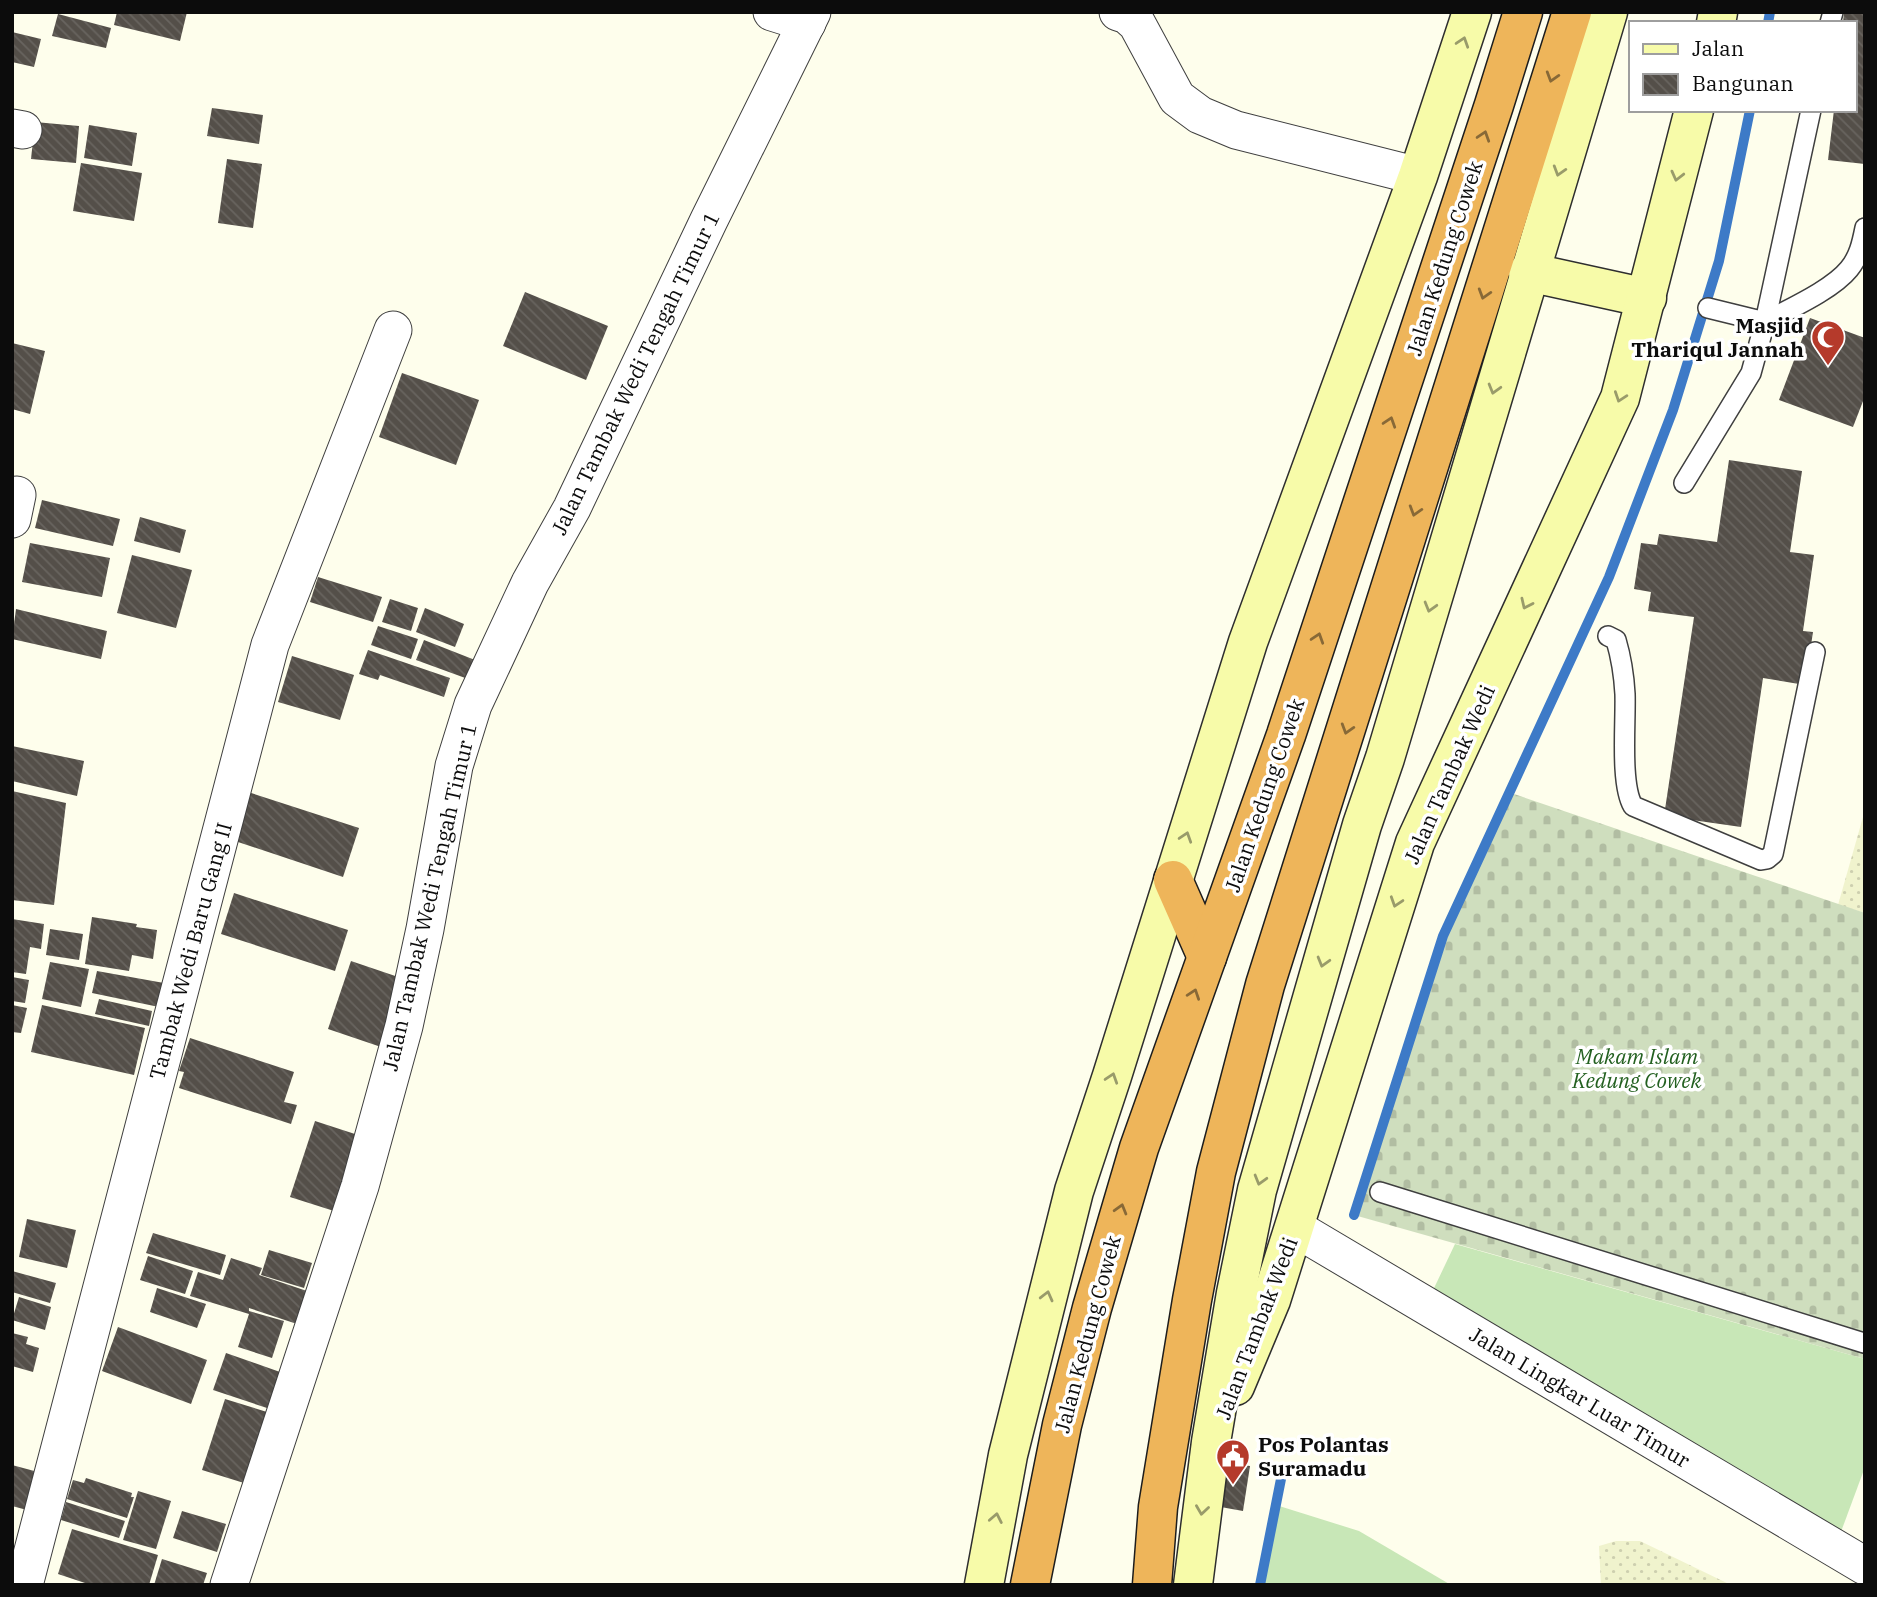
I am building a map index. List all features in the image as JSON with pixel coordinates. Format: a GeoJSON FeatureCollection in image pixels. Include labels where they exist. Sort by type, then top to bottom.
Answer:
{"type":"FeatureCollection","features":[{"type":"Feature","properties":{"kind":"highway","name":"Jalan Kedung Cowek"},"geometry":{"type":"LineString","coordinates":[[1030,1585],[1062,1425],[1092,1308],[1139,1148],[1298,699],[1494,105],[1522,12]]}},
{"type":"Feature","properties":{"kind":"highway"},"geometry":{"type":"LineString","coordinates":[[1152,1585],[1158,1507],[1194,1287],[1216,1172],[1265,985],[1572,12]]}},
{"type":"Feature","properties":{"kind":"highway"},"geometry":{"type":"LineString","coordinates":[[1173,880],[1207,957]]}},
{"type":"Feature","properties":{"kind":"main road"},"geometry":{"type":"LineString","coordinates":[[984,1585],[1008,1455],[1073,1191],[1112,1076],[1248,642],[1418,176],[1472,12]]}},
{"type":"Feature","properties":{"kind":"main road"},"geometry":{"type":"LineString","coordinates":[[1194,1585],[1211,1442],[1257,1189],[1362,825],[1385,758],[1528,272],[1608,12]]}},
{"type":"Feature","properties":{"kind":"main road","name":"Jalan Tambak Wedi"},"geometry":{"type":"LineString","coordinates":[[1211,1442],[1272,1300],[1415,843],[1620,398],[1694,112]]}},
{"type":"Feature","properties":{"kind":"main road"},"geometry":{"type":"LineString","coordinates":[[1528,272],[1647,298]]}},
{"type":"Feature","properties":{"kind":"main road"},"geometry":{"type":"LineString","coordinates":[[1362,825],[1415,843]]}},
{"type":"Feature","properties":{"kind":"street"},"geometry":{"type":"LineString","coordinates":[[772,12],[810,18]]}},
{"type":"Feature","properties":{"kind":"street"},"geometry":{"type":"LineString","coordinates":[[1118,12],[1137,24],[1177,98],[1200,115],[1236,130],[1418,176]]}},
{"type":"Feature","properties":{"kind":"street","name":"Jalan Tambak Wedi Tengah Timur 1"},"geometry":{"type":"LineString","coordinates":[[229,1585],[360,1186],[404,1026],[425,929],[454,766],[473,705],[530,583],[572,508],[709,220],[810,18]]}},
{"type":"Feature","properties":{"kind":"street","name":"Tambak Wedi Baru Gang II"},"geometry":{"type":"LineString","coordinates":[[24,1585],[270,645],[393,330]]}},
{"type":"Feature","properties":{"kind":"street","name":"Jalan Lingkar Luar Timur"},"geometry":{"type":"LineString","coordinates":[[1295,1228],[1865,1566]]}},
{"type":"Feature","properties":{"kind":"lane"},"geometry":{"type":"LineString","coordinates":[[1684,483],[1751,373],[1765,322],[1811,112]]}},
{"type":"Feature","properties":{"kind":"lane"},"geometry":{"type":"LineString","coordinates":[[1708,308],[1765,322],[1806,300],[1848,270],[1860,251],[1865,228]]}},
{"type":"Feature","properties":{"kind":"lane"},"geometry":{"type":"LineString","coordinates":[[1608,636],[1616,640],[1620,656],[1625,691],[1627,787],[1633,806],[1760,860],[1773,854],[1815,652]]}},
{"type":"Feature","properties":{"kind":"lane"},"geometry":{"type":"LineString","coordinates":[[1380,1192],[1864,1343]]}},
{"type":"Feature","properties":{"kind":"green space","name":"Makam Islam Kedung Cowek"},"geometry":{"type":"Polygon","coordinates":[[[1508,792],[1865,913],[1865,1359],[1354,1215],[1443,936],[1508,792]]]}},
{"type":"Feature","properties":{"kind":"green space"},"geometry":{"type":"Polygon","coordinates":[[[1865,810],[1865,913],[1838,905],[1865,810]]]}},
{"type":"Feature","properties":{"kind":"green space"},"geometry":{"type":"Polygon","coordinates":[[[1455,1244],[1865,1359],[1865,1467],[1835,1548],[1426,1305],[1455,1244]]]}},
{"type":"Feature","properties":{"kind":"green space"},"geometry":{"type":"Polygon","coordinates":[[[1276,1505],[1359,1531],[1451,1585],[1260,1585],[1276,1505]]]}},
{"type":"Feature","properties":{"kind":"green space"},"geometry":{"type":"Polygon","coordinates":[[[1616,1541],[1640,1541],[1731,1585],[1601,1585],[1599,1546],[1616,1541]]]}},
{"type":"Feature","properties":{"kind":"building"},"geometry":{"type":"Polygon","coordinates":[[[117,12],[187,12],[180,41],[114,25],[117,12]]]}},
{"type":"Feature","properties":{"kind":"building"},"geometry":{"type":"Polygon","coordinates":[[[1844,12],[1865,12],[1865,164],[1828,160],[1834,112],[1856,112],[1856,21],[1843,21],[1844,12]]]}},
{"type":"Feature","properties":{"kind":"building"},"geometry":{"type":"Polygon","coordinates":[[[58,14],[111,28],[106,48],[52,36],[58,14]]]}},
{"type":"Feature","properties":{"kind":"building"},"geometry":{"type":"Polygon","coordinates":[[[12,32],[41,39],[34,67],[12,62],[12,32]]]}},
{"type":"Feature","properties":{"kind":"building"},"geometry":{"type":"Polygon","coordinates":[[[212,108],[263,115],[259,144],[207,136],[212,108]]]}},
{"type":"Feature","properties":{"kind":"building"},"geometry":{"type":"Polygon","coordinates":[[[35,122],[79,126],[76,163],[31,159],[35,122]]]}},
{"type":"Feature","properties":{"kind":"building"},"geometry":{"type":"Polygon","coordinates":[[[89,125],[137,133],[132,166],[84,158],[89,125]]]}},
{"type":"Feature","properties":{"kind":"building"},"geometry":{"type":"Polygon","coordinates":[[[227,159],[262,164],[253,228],[218,223],[227,159]]]}},
{"type":"Feature","properties":{"kind":"building"},"geometry":{"type":"Polygon","coordinates":[[[81,163],[142,173],[134,221],[73,211],[81,163]]]}},
{"type":"Feature","properties":{"kind":"building"},"geometry":{"type":"Polygon","coordinates":[[[525,292],[608,326],[586,380],[503,346],[525,292]]]}},
{"type":"Feature","properties":{"kind":"building","name":"Masjid Thariqul Jannah"},"geometry":{"type":"Polygon","coordinates":[[[1810,318],[1865,338],[1865,396],[1853,427],[1779,400],[1810,318]]]}},
{"type":"Feature","properties":{"kind":"building"},"geometry":{"type":"Polygon","coordinates":[[[12,343],[45,351],[30,414],[12,409],[12,343]]]}},
{"type":"Feature","properties":{"kind":"building"},"geometry":{"type":"Polygon","coordinates":[[[402,373],[479,400],[456,465],[379,437],[402,373]]]}},
{"type":"Feature","properties":{"kind":"building"},"geometry":{"type":"Polygon","coordinates":[[[1729,460],[1802,471],[1790,552],[1814,555],[1803,631],[1813,632],[1805,685],[1763,678],[1741,827],[1664,816],[1694,617],[1648,611],[1651,592],[1634,589],[1641,543],[1657,545],[1659,534],[1717,542],[1729,460]]]}},
{"type":"Feature","properties":{"kind":"building"},"geometry":{"type":"Polygon","coordinates":[[[42,500],[120,519],[113,546],[35,528],[42,500]]]}},
{"type":"Feature","properties":{"kind":"building"},"geometry":{"type":"Polygon","coordinates":[[[140,517],[186,530],[180,553],[134,541],[140,517]]]}},
{"type":"Feature","properties":{"kind":"building"},"geometry":{"type":"Polygon","coordinates":[[[30,543],[110,558],[102,597],[22,582],[30,543]]]}},
{"type":"Feature","properties":{"kind":"building"},"geometry":{"type":"Polygon","coordinates":[[[132,555],[192,570],[176,628],[117,613],[132,555]]]}},
{"type":"Feature","properties":{"kind":"building"},"geometry":{"type":"Polygon","coordinates":[[[318,577],[382,597],[373,622],[310,602],[318,577]]]}},
{"type":"Feature","properties":{"kind":"building"},"geometry":{"type":"Polygon","coordinates":[[[390,599],[418,608],[411,631],[382,622],[390,599]]]}},
{"type":"Feature","properties":{"kind":"building"},"geometry":{"type":"Polygon","coordinates":[[[425,608],[464,624],[455,647],[416,632],[425,608]]]}},
{"type":"Feature","properties":{"kind":"building"},"geometry":{"type":"Polygon","coordinates":[[[16,609],[107,631],[101,659],[12,639],[16,609]]]}},
{"type":"Feature","properties":{"kind":"building"},"geometry":{"type":"Polygon","coordinates":[[[378,626],[418,639],[411,659],[371,645],[378,626]]]}},
{"type":"Feature","properties":{"kind":"building"},"geometry":{"type":"Polygon","coordinates":[[[424,640],[475,660],[468,679],[416,660],[424,640]]]}},
{"type":"Feature","properties":{"kind":"building"},"geometry":{"type":"Polygon","coordinates":[[[368,650],[450,678],[444,697],[380,675],[378,680],[359,674],[368,650]]]}},
{"type":"Feature","properties":{"kind":"building"},"geometry":{"type":"Polygon","coordinates":[[[292,656],[354,675],[340,720],[278,702],[292,656]]]}},
{"type":"Feature","properties":{"kind":"building"},"geometry":{"type":"Polygon","coordinates":[[[12,746],[84,761],[77,796],[12,781],[12,746]]]}},
{"type":"Feature","properties":{"kind":"building"},"geometry":{"type":"Polygon","coordinates":[[[12,791],[66,803],[54,905],[12,900],[12,791]]]}},
{"type":"Feature","properties":{"kind":"building"},"geometry":{"type":"Polygon","coordinates":[[[248,792],[359,828],[343,877],[232,840],[248,792]]]}},
{"type":"Feature","properties":{"kind":"building"},"geometry":{"type":"Polygon","coordinates":[[[234,893],[348,930],[335,971],[221,934],[234,893]]]}},
{"type":"Feature","properties":{"kind":"building"},"geometry":{"type":"Polygon","coordinates":[[[92,917],[157,930],[153,959],[132,955],[129,971],[85,964],[92,917]]]}},
{"type":"Feature","properties":{"kind":"building"},"geometry":{"type":"Polygon","coordinates":[[[12,919],[44,924],[41,949],[30,947],[26,974],[12,972],[12,919]]]}},
{"type":"Feature","properties":{"kind":"building"},"geometry":{"type":"Polygon","coordinates":[[[50,929],[83,934],[79,960],[46,955],[50,929]]]}},
{"type":"Feature","properties":{"kind":"building"},"geometry":{"type":"Polygon","coordinates":[[[351,961],[410,981],[387,1049],[328,1029],[351,961]]]}},
{"type":"Feature","properties":{"kind":"building"},"geometry":{"type":"Polygon","coordinates":[[[50,962],[89,969],[81,1007],[42,999],[50,962]]]}},
{"type":"Feature","properties":{"kind":"building"},"geometry":{"type":"Polygon","coordinates":[[[97,971],[164,983],[159,1007],[92,993],[97,971]]]}},
{"type":"Feature","properties":{"kind":"building"},"geometry":{"type":"Polygon","coordinates":[[[12,977],[29,980],[25,1003],[12,1001],[12,977]]]}},
{"type":"Feature","properties":{"kind":"building"},"geometry":{"type":"Polygon","coordinates":[[[99,999],[152,1011],[149,1026],[95,1014],[99,999]]]}},
{"type":"Feature","properties":{"kind":"building"},"geometry":{"type":"Polygon","coordinates":[[[12,1005],[27,1008],[21,1033],[12,1032],[12,1005]]]}},
{"type":"Feature","properties":{"kind":"building"},"geometry":{"type":"Polygon","coordinates":[[[42,1005],[145,1028],[134,1075],[31,1052],[42,1005]]]}},
{"type":"Feature","properties":{"kind":"building"},"geometry":{"type":"Polygon","coordinates":[[[190,1038],[294,1072],[284,1102],[297,1105],[291,1124],[179,1088],[184,1072],[179,1071],[190,1038]]]}},
{"type":"Feature","properties":{"kind":"building"},"geometry":{"type":"Polygon","coordinates":[[[315,1121],[358,1135],[334,1211],[290,1197],[315,1121]]]}},
{"type":"Feature","properties":{"kind":"building"},"geometry":{"type":"Polygon","coordinates":[[[27,1219],[76,1230],[67,1268],[19,1257],[27,1219]]]}},
{"type":"Feature","properties":{"kind":"building"},"geometry":{"type":"Polygon","coordinates":[[[153,1233],[226,1255],[220,1275],[146,1253],[153,1233]]]}},
{"type":"Feature","properties":{"kind":"building"},"geometry":{"type":"Polygon","coordinates":[[[269,1250],[312,1263],[304,1288],[261,1275],[269,1250]]]}},
{"type":"Feature","properties":{"kind":"building"},"geometry":{"type":"Polygon","coordinates":[[[148,1256],[193,1271],[185,1294],[140,1280],[148,1256]]]}},
{"type":"Feature","properties":{"kind":"building"},"geometry":{"type":"Polygon","coordinates":[[[231,1258],[262,1268],[259,1275],[307,1291],[297,1324],[249,1308],[249,1311],[284,1321],[272,1358],[238,1347],[249,1314],[190,1296],[198,1272],[223,1280],[231,1258]]]}},
{"type":"Feature","properties":{"kind":"building"},"geometry":{"type":"Polygon","coordinates":[[[12,1271],[56,1283],[50,1303],[12,1292],[12,1271]]]}},
{"type":"Feature","properties":{"kind":"building"},"geometry":{"type":"Polygon","coordinates":[[[157,1288],[206,1304],[197,1328],[150,1312],[157,1288]]]}},
{"type":"Feature","properties":{"kind":"building"},"geometry":{"type":"Polygon","coordinates":[[[19,1297],[51,1307],[45,1330],[12,1320],[19,1297]]]}},
{"type":"Feature","properties":{"kind":"building"},"geometry":{"type":"Polygon","coordinates":[[[118,1327],[207,1360],[191,1404],[102,1371],[118,1327]]]}},
{"type":"Feature","properties":{"kind":"building"},"geometry":{"type":"Polygon","coordinates":[[[12,1333],[28,1337],[26,1344],[39,1348],[33,1372],[12,1366],[12,1333]]]}},
{"type":"Feature","properties":{"kind":"building"},"geometry":{"type":"Polygon","coordinates":[[[226,1353],[280,1372],[267,1408],[213,1390],[226,1353]]]}},
{"type":"Feature","properties":{"kind":"building"},"geometry":{"type":"Polygon","coordinates":[[[225,1399],[267,1412],[244,1483],[202,1470],[225,1399]]]}},
{"type":"Feature","properties":{"kind":"building","name":"Pos Polantas Suramadu"},"geometry":{"type":"Polygon","coordinates":[[[1222,1462],[1250,1466],[1243,1511],[1215,1506],[1222,1462]]]}},
{"type":"Feature","properties":{"kind":"building"},"geometry":{"type":"Polygon","coordinates":[[[12,1465],[38,1472],[27,1510],[12,1506],[12,1465]]]}},
{"type":"Feature","properties":{"kind":"building"},"geometry":{"type":"Polygon","coordinates":[[[86,1478],[132,1493],[131,1497],[134,1497],[127,1518],[67,1499],[73,1480],[84,1483],[86,1478]]]}},
{"type":"Feature","properties":{"kind":"building"},"geometry":{"type":"Polygon","coordinates":[[[138,1491],[171,1501],[156,1549],[123,1540],[138,1491]]]}},
{"type":"Feature","properties":{"kind":"building"},"geometry":{"type":"Polygon","coordinates":[[[66,1502],[125,1521],[119,1538],[61,1520],[66,1502]]]}},
{"type":"Feature","properties":{"kind":"building"},"geometry":{"type":"Polygon","coordinates":[[[182,1511],[226,1524],[217,1552],[173,1538],[182,1511]]]}},
{"type":"Feature","properties":{"kind":"building"},"geometry":{"type":"Polygon","coordinates":[[[72,1529],[158,1555],[149,1585],[91,1585],[58,1574],[72,1529]]]}},
{"type":"Feature","properties":{"kind":"building"},"geometry":{"type":"Polygon","coordinates":[[[162,1559],[207,1573],[203,1585],[154,1585],[162,1559]]]}},
{"type":"Feature","properties":{"kind":"waterway"},"geometry":{"type":"LineString","coordinates":[[1768,21],[1770,12]]}},
{"type":"Feature","properties":{"kind":"waterway"},"geometry":{"type":"LineString","coordinates":[[1354,1215],[1443,936],[1609,577],[1673,410],[1719,261],[1750,112]]}},
{"type":"Feature","properties":{"kind":"waterway"},"geometry":{"type":"LineString","coordinates":[[1260,1585],[1281,1479]]}},
{"type":"Feature","properties":{"kind":"place","name":"Masjid Thariqul Jannah"},"geometry":{"type":"Point","coordinates":[1828,367]}},
{"type":"Feature","properties":{"kind":"place","name":"Pos Polantas Suramadu"},"geometry":{"type":"Point","coordinates":[1233,1486]}}]}
